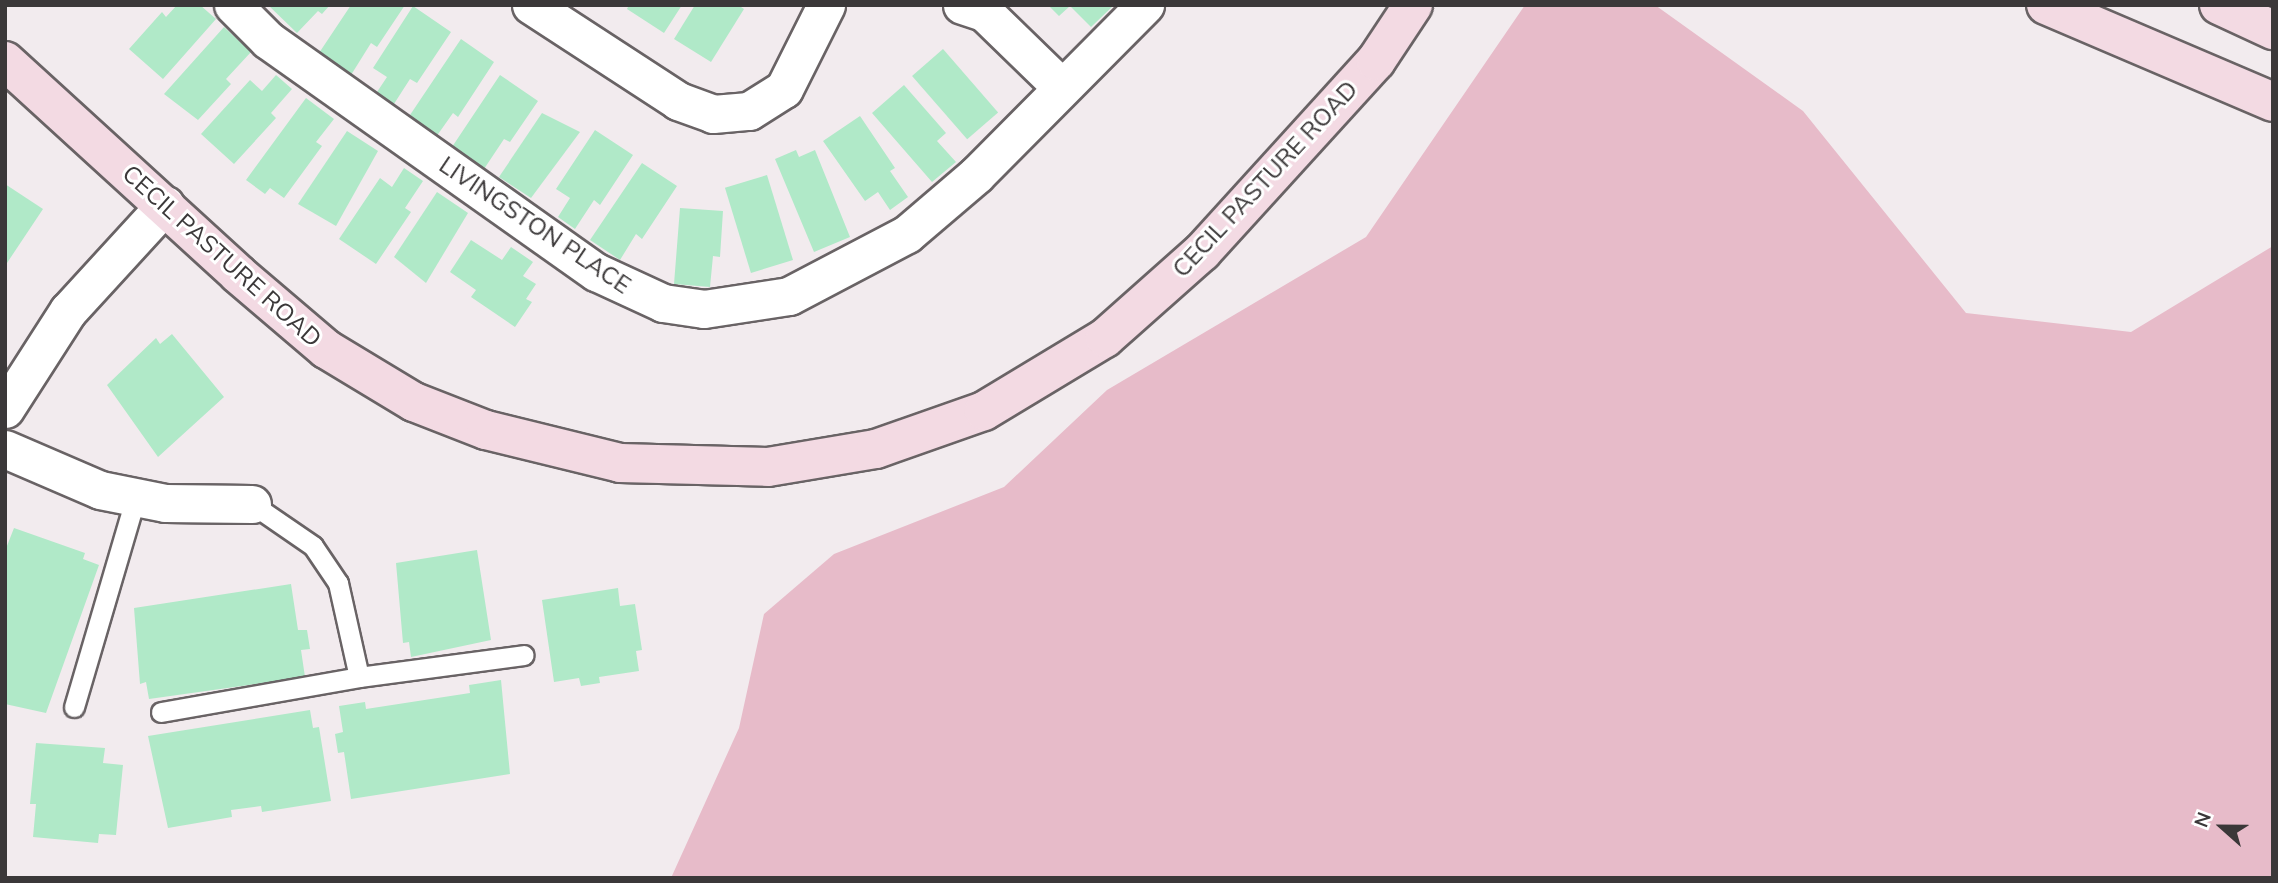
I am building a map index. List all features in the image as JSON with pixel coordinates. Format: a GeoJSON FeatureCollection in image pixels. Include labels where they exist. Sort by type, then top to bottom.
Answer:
{"type":"FeatureCollection","features":[{"type":"Feature","properties":{"kind":"street","name":"LIVINGSTON PLACE"},"geometry":{"type":"LineString","coordinates":[[233,5],[268,40],[596,272],[663,303],[704,309],[789,296],[907,234],[976,175],[1145,5]]}},
{"type":"Feature","properties":{"kind":"street"},"geometry":{"type":"LineString","coordinates":[[531,5],[678,101],[713,114],[749,111],[784,89],[825,5]]}},
{"type":"Feature","properties":{"kind":"street"},"geometry":{"type":"LineString","coordinates":[[961,5],[984,12],[1061,87]]}},
{"type":"Feature","properties":{"kind":"street","name":"CECIL PASTURE ROAD"},"geometry":{"type":"LineString","coordinates":[[5,61],[326,349],[414,402],[486,430],[620,463],[805,464],[876,449],[984,411],[1105,338],[1202,252],[1376,61],[1413,5]]}},
{"type":"Feature","properties":{"kind":"street"},"geometry":{"type":"LineString","coordinates":[[2046,5],[2273,102]]}},
{"type":"Feature","properties":{"kind":"street"},"geometry":{"type":"LineString","coordinates":[[2219,5],[2273,30]]}},
{"type":"Feature","properties":{"kind":"street"},"geometry":{"type":"LineString","coordinates":[[5,409],[68,311],[164,205]]}},
{"type":"Feature","properties":{"kind":"street"},"geometry":{"type":"LineString","coordinates":[[5,449],[100,490],[165,503],[252,504]]}},
{"type":"Feature","properties":{"kind":"lane"},"geometry":{"type":"LineString","coordinates":[[74,707],[136,497]]}},
{"type":"Feature","properties":{"kind":"lane"},"geometry":{"type":"LineString","coordinates":[[252,504],[313,546],[338,583],[359,677]]}},
{"type":"Feature","properties":{"kind":"lane"},"geometry":{"type":"LineString","coordinates":[[162,712],[359,677],[524,655]]}},
{"type":"Feature","properties":{"kind":"shaded area"},"geometry":{"type":"Polygon","coordinates":[[[1525,5],[1655,5],[1803,111],[1966,313],[2131,332],[2273,246],[2273,878],[671,878],[739,728],[764,614],[834,554],[1004,487],[1107,390],[1366,237],[1525,5]]]}},
{"type":"Feature","properties":{"kind":"building"},"geometry":{"type":"Polygon","coordinates":[[[177,5],[200,5],[216,19],[163,79],[129,49],[162,12],[166,17],[177,5]]]}},
{"type":"Feature","properties":{"kind":"building"},"geometry":{"type":"Polygon","coordinates":[[[268,5],[330,5],[322,14],[318,11],[297,33],[268,5]]]}},
{"type":"Feature","properties":{"kind":"building"},"geometry":{"type":"Polygon","coordinates":[[[351,5],[405,5],[377,47],[371,43],[351,75],[319,53],[351,5]]]}},
{"type":"Feature","properties":{"kind":"building"},"geometry":{"type":"Polygon","coordinates":[[[629,5],[682,5],[664,33],[627,9],[629,5]]]}},
{"type":"Feature","properties":{"kind":"building"},"geometry":{"type":"Polygon","coordinates":[[[695,5],[738,5],[744,9],[711,62],[674,39],[695,5]]]}},
{"type":"Feature","properties":{"kind":"building"},"geometry":{"type":"Polygon","coordinates":[[[1048,5],[1114,5],[1091,27],[1070,6],[1059,16],[1048,5]]]}},
{"type":"Feature","properties":{"kind":"building"},"geometry":{"type":"Polygon","coordinates":[[[413,6],[451,32],[417,83],[410,79],[392,107],[375,95],[387,77],[373,68],[413,6]]]}},
{"type":"Feature","properties":{"kind":"building"},"geometry":{"type":"Polygon","coordinates":[[[224,27],[251,52],[226,79],[231,84],[198,120],[164,94],[224,27]]]}},
{"type":"Feature","properties":{"kind":"building"},"geometry":{"type":"Polygon","coordinates":[[[461,39],[494,62],[458,117],[453,113],[436,137],[408,118],[461,39]]]}},
{"type":"Feature","properties":{"kind":"building"},"geometry":{"type":"Polygon","coordinates":[[[943,49],[998,112],[967,139],[912,76],[943,49]]]}},
{"type":"Feature","properties":{"kind":"building"},"geometry":{"type":"Polygon","coordinates":[[[276,75],[292,89],[271,113],[276,118],[234,164],[201,134],[250,80],[262,91],[276,75]]]}},
{"type":"Feature","properties":{"kind":"building"},"geometry":{"type":"Polygon","coordinates":[[[500,75],[538,101],[510,142],[504,139],[484,169],[452,147],[500,75]]]}},
{"type":"Feature","properties":{"kind":"building"},"geometry":{"type":"Polygon","coordinates":[[[904,85],[946,133],[937,141],[956,162],[932,182],[872,113],[904,85]]]}},
{"type":"Feature","properties":{"kind":"building"},"geometry":{"type":"Polygon","coordinates":[[[306,98],[334,119],[316,142],[322,146],[284,198],[270,188],[265,194],[246,180],[306,98]]]}},
{"type":"Feature","properties":{"kind":"building"},"geometry":{"type":"Polygon","coordinates":[[[542,113],[580,132],[531,198],[499,177],[542,113]]]}},
{"type":"Feature","properties":{"kind":"building"},"geometry":{"type":"Polygon","coordinates":[[[860,116],[895,168],[890,171],[908,197],[890,210],[878,192],[865,201],[823,141],[860,116]]]}},
{"type":"Feature","properties":{"kind":"building"},"geometry":{"type":"Polygon","coordinates":[[[595,130],[633,155],[600,205],[594,200],[575,229],[558,217],[570,198],[556,189],[595,130]]]}},
{"type":"Feature","properties":{"kind":"building"},"geometry":{"type":"Polygon","coordinates":[[[347,131],[378,151],[336,226],[298,204],[347,131]]]}},
{"type":"Feature","properties":{"kind":"building"},"geometry":{"type":"Polygon","coordinates":[[[796,150],[799,157],[815,150],[850,237],[814,252],[775,159],[796,150]]]}},
{"type":"Feature","properties":{"kind":"building"},"geometry":{"type":"Polygon","coordinates":[[[642,163],[677,186],[642,239],[636,234],[620,260],[590,240],[642,163]]]}},
{"type":"Feature","properties":{"kind":"building"},"geometry":{"type":"Polygon","coordinates":[[[404,168],[423,181],[405,208],[411,212],[376,264],[339,239],[380,178],[392,187],[404,168]]]}},
{"type":"Feature","properties":{"kind":"building"},"geometry":{"type":"Polygon","coordinates":[[[767,175],[793,260],[751,273],[725,188],[767,175]]]}},
{"type":"Feature","properties":{"kind":"building"},"geometry":{"type":"Polygon","coordinates":[[[5,184],[43,209],[5,266],[5,184]]]}},
{"type":"Feature","properties":{"kind":"building"},"geometry":{"type":"Polygon","coordinates":[[[437,192],[468,213],[426,283],[394,257],[437,192]]]}},
{"type":"Feature","properties":{"kind":"building"},"geometry":{"type":"Polygon","coordinates":[[[680,208],[723,211],[720,257],[713,256],[710,287],[674,284],[680,208]]]}},
{"type":"Feature","properties":{"kind":"building"},"geometry":{"type":"Polygon","coordinates":[[[471,240],[502,260],[511,247],[533,262],[523,276],[536,284],[526,299],[532,302],[515,327],[471,297],[476,290],[450,272],[471,240]]]}},
{"type":"Feature","properties":{"kind":"building"},"geometry":{"type":"Polygon","coordinates":[[[172,334],[224,397],[158,457],[107,385],[156,338],[160,344],[172,334]]]}},
{"type":"Feature","properties":{"kind":"building"},"geometry":{"type":"Polygon","coordinates":[[[14,528],[85,553],[83,559],[99,565],[46,713],[5,704],[5,551],[14,528]]]}},
{"type":"Feature","properties":{"kind":"building"},"geometry":{"type":"Polygon","coordinates":[[[477,550],[491,640],[411,657],[409,642],[403,643],[396,563],[477,550]]]}},
{"type":"Feature","properties":{"kind":"building"},"geometry":{"type":"Polygon","coordinates":[[[291,584],[298,630],[307,630],[310,649],[301,650],[305,677],[149,699],[146,682],[140,684],[134,608],[291,584]]]}},
{"type":"Feature","properties":{"kind":"building"},"geometry":{"type":"Polygon","coordinates":[[[618,588],[620,606],[635,604],[642,650],[636,651],[639,671],[599,677],[600,683],[581,686],[579,678],[554,682],[542,600],[618,588]]]}},
{"type":"Feature","properties":{"kind":"building"},"geometry":{"type":"Polygon","coordinates":[[[501,680],[510,774],[351,799],[344,752],[338,753],[335,734],[343,732],[339,706],[365,702],[366,709],[470,693],[469,685],[501,680]]]}},
{"type":"Feature","properties":{"kind":"building"},"geometry":{"type":"Polygon","coordinates":[[[310,710],[313,728],[319,727],[331,801],[262,812],[261,806],[231,810],[232,817],[168,828],[148,736],[310,710]]]}},
{"type":"Feature","properties":{"kind":"building"},"geometry":{"type":"Polygon","coordinates":[[[36,743],[105,748],[103,763],[123,765],[116,835],[99,834],[98,843],[33,837],[36,804],[30,804],[36,743]]]}}]}
